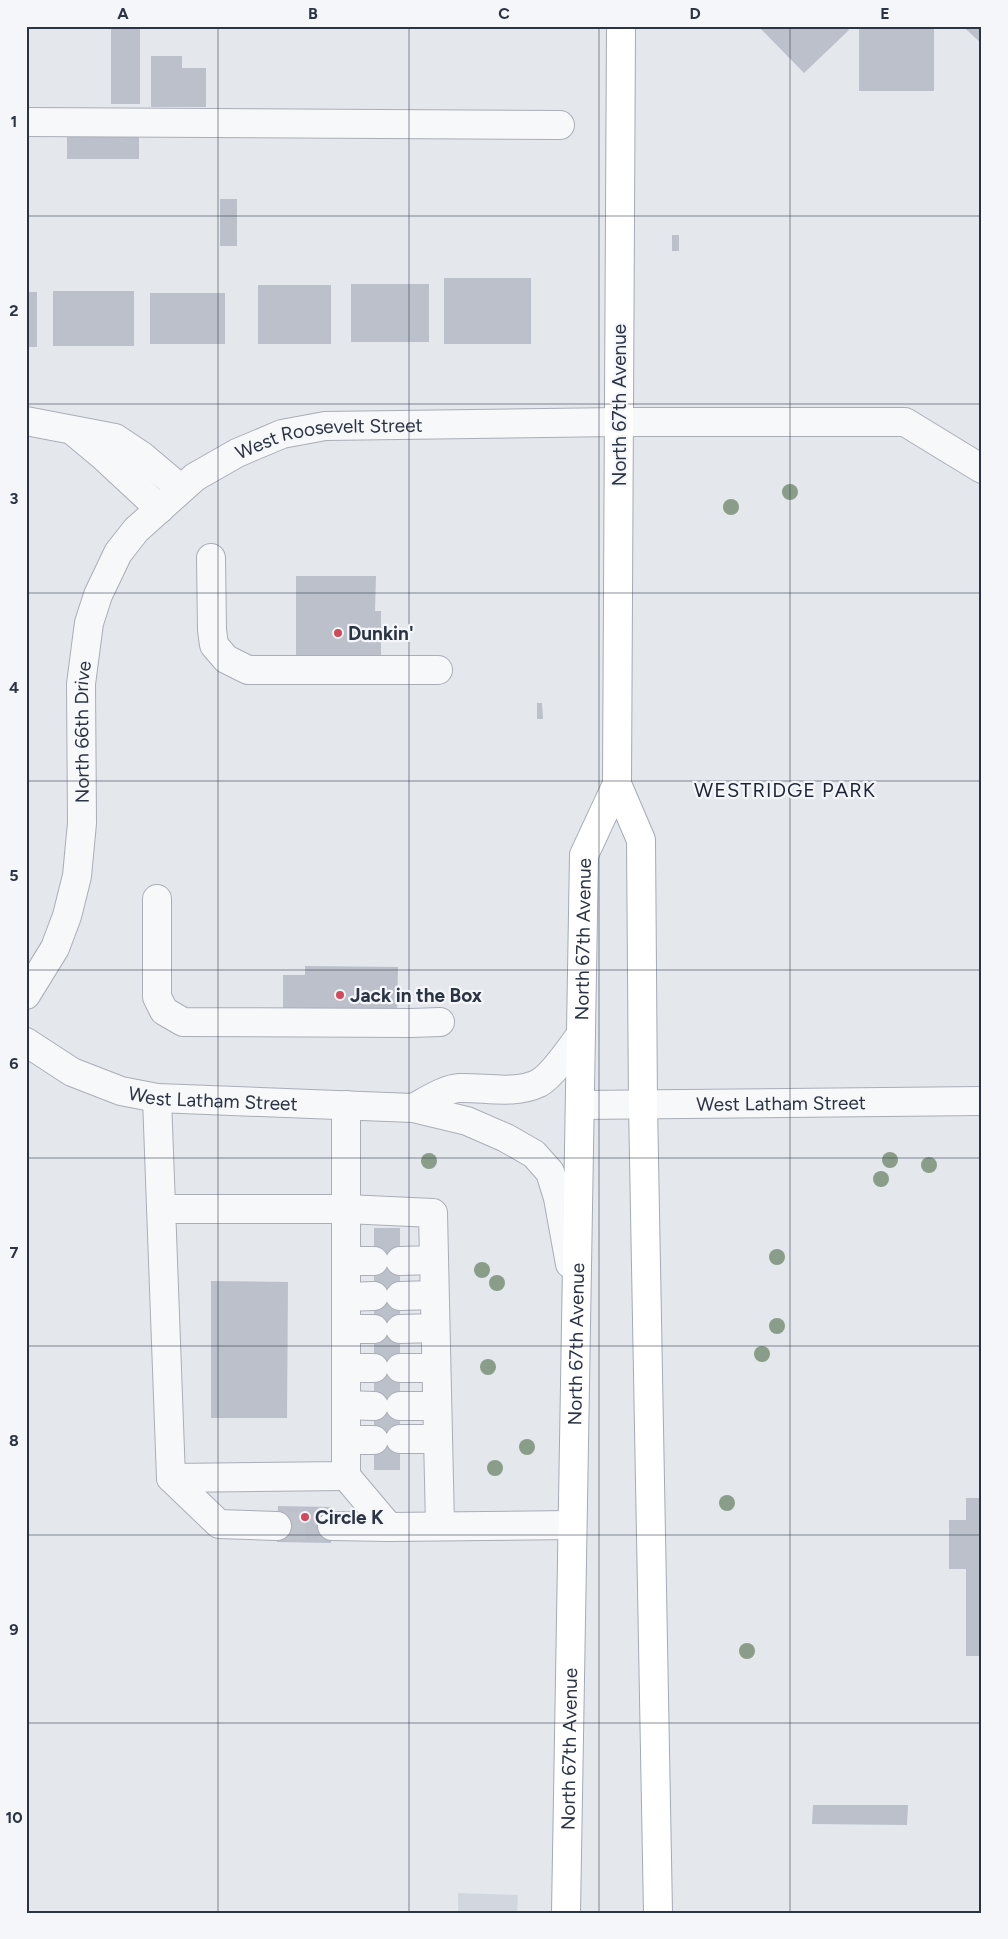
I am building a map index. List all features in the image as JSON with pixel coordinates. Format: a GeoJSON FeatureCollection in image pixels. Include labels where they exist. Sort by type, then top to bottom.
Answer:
{"type":"FeatureCollection","features":[{"type":"Feature","properties":{"kind":"main road","name":"North 67th Avenue"},"geometry":{"type":"LineString","coordinates":[[621,26],[617,784],[641,840],[643,1104],[658,1913]]}},
{"type":"Feature","properties":{"kind":"main road","name":"North 67th Avenue"},"geometry":{"type":"LineString","coordinates":[[566,1913],[584,856],[617,784]]}},
{"type":"Feature","properties":{"kind":"street"},"geometry":{"type":"LineString","coordinates":[[26,122],[560,125]]}},
{"type":"Feature","properties":{"kind":"street"},"geometry":{"type":"LineString","coordinates":[[26,421],[115,438],[142,456],[181,489]]}},
{"type":"Feature","properties":{"kind":"street","name":"West Roosevelt Street"},"geometry":{"type":"LineString","coordinates":[[181,489],[195,477],[238,453],[282,434],[325,426],[618,422],[905,422],[982,468]]}},
{"type":"Feature","properties":{"kind":"street"},"geometry":{"type":"LineString","coordinates":[[72,430],[160,509]]}},
{"type":"Feature","properties":{"kind":"street","name":"North 66th Drive"},"geometry":{"type":"LineString","coordinates":[[26,995],[55,948],[67,916],[77,876],[82,823],[81,684],[89,622],[98,595],[118,553],[136,530],[181,489]]}},
{"type":"Feature","properties":{"kind":"street"},"geometry":{"type":"LineString","coordinates":[[211,558],[214,645],[226,659],[238,666],[248,670],[438,670]]}},
{"type":"Feature","properties":{"kind":"street"},"geometry":{"type":"LineString","coordinates":[[157,899],[157,997],[164,1011],[183,1022],[440,1022]]}},
{"type":"Feature","properties":{"kind":"street","name":"West Latham Street"},"geometry":{"type":"LineString","coordinates":[[413,1108],[452,1090],[507,1090],[523,1088],[540,1082],[560,1062],[581,1034]]}},
{"type":"Feature","properties":{"kind":"street","name":"West Latham Street"},"geometry":{"type":"LineString","coordinates":[[26,1042],[72,1072],[121,1091],[157,1098],[413,1108],[467,1121],[506,1138],[534,1154],[550,1172],[560,1206],[577,1308]]}},
{"type":"Feature","properties":{"kind":"street"},"geometry":{"type":"LineString","coordinates":[[157,1098],[171,1478],[219,1524],[277,1526]]}},
{"type":"Feature","properties":{"kind":"street","name":"West Latham Street"},"geometry":{"type":"LineString","coordinates":[[580,1105],[982,1101]]}},
{"type":"Feature","properties":{"kind":"street"},"geometry":{"type":"LineString","coordinates":[[346,1105],[346,1476],[389,1527]]}},
{"type":"Feature","properties":{"kind":"street"},"geometry":{"type":"LineString","coordinates":[[161,1209],[346,1209],[433,1213],[440,1525]]}},
{"type":"Feature","properties":{"kind":"street"},"geometry":{"type":"LineString","coordinates":[[346,1261],[434,1260]]}},
{"type":"Feature","properties":{"kind":"street"},"geometry":{"type":"LineString","coordinates":[[346,1297],[434,1295]]}},
{"type":"Feature","properties":{"kind":"street"},"geometry":{"type":"LineString","coordinates":[[346,1329],[435,1328]]}},
{"type":"Feature","properties":{"kind":"street"},"geometry":{"type":"LineString","coordinates":[[346,1368],[436,1368]]}},
{"type":"Feature","properties":{"kind":"street"},"geometry":{"type":"LineString","coordinates":[[346,1405],[436,1406]]}},
{"type":"Feature","properties":{"kind":"street"},"geometry":{"type":"LineString","coordinates":[[346,1440],[437,1439]]}},
{"type":"Feature","properties":{"kind":"street"},"geometry":{"type":"LineString","coordinates":[[171,1478],[346,1476]]}},
{"type":"Feature","properties":{"kind":"street"},"geometry":{"type":"LineString","coordinates":[[332,1526],[572,1525]]}},
{"type":"Feature","properties":{"kind":"shaded area"},"geometry":{"type":"Polygon","coordinates":[[[458,1893],[518,1895],[517,1913],[458,1913],[458,1893]]]}},
{"type":"Feature","properties":{"kind":"building"},"geometry":{"type":"Polygon","coordinates":[[[111,26],[140,26],[140,104],[111,104],[111,26]]]}},
{"type":"Feature","properties":{"kind":"building"},"geometry":{"type":"Polygon","coordinates":[[[758,26],[845,26],[849,30],[804,73],[758,26]]]}},
{"type":"Feature","properties":{"kind":"building"},"geometry":{"type":"Polygon","coordinates":[[[962,26],[982,26],[982,44],[968,31],[962,26]]]}},
{"type":"Feature","properties":{"kind":"building"},"geometry":{"type":"Polygon","coordinates":[[[859,28],[934,28],[934,91],[859,91],[859,28]]]}},
{"type":"Feature","properties":{"kind":"building"},"geometry":{"type":"Polygon","coordinates":[[[151,56],[182,56],[182,68],[206,68],[206,107],[151,107],[151,56]]]}},
{"type":"Feature","properties":{"kind":"building"},"geometry":{"type":"Polygon","coordinates":[[[67,132],[139,132],[139,159],[67,159],[67,132]]]}},
{"type":"Feature","properties":{"kind":"building"},"geometry":{"type":"Polygon","coordinates":[[[220,199],[237,199],[237,246],[220,246],[220,199]]]}},
{"type":"Feature","properties":{"kind":"building"},"geometry":{"type":"Polygon","coordinates":[[[672,235],[679,235],[679,251],[672,251],[672,235]]]}},
{"type":"Feature","properties":{"kind":"building"},"geometry":{"type":"Polygon","coordinates":[[[444,278],[531,278],[531,344],[444,344],[444,278]]]}},
{"type":"Feature","properties":{"kind":"building"},"geometry":{"type":"Polygon","coordinates":[[[351,284],[429,284],[429,342],[351,342],[351,284]]]}},
{"type":"Feature","properties":{"kind":"building"},"geometry":{"type":"Polygon","coordinates":[[[258,285],[331,285],[331,344],[258,344],[258,285]]]}},
{"type":"Feature","properties":{"kind":"building"},"geometry":{"type":"Polygon","coordinates":[[[53,291],[134,291],[134,346],[53,346],[53,291]]]}},
{"type":"Feature","properties":{"kind":"building"},"geometry":{"type":"Polygon","coordinates":[[[26,292],[37,292],[37,347],[26,347],[26,292]]]}},
{"type":"Feature","properties":{"kind":"building"},"geometry":{"type":"Polygon","coordinates":[[[150,293],[225,293],[225,344],[150,344],[150,293]]]}},
{"type":"Feature","properties":{"kind":"building","name":"Dunkin'"},"geometry":{"type":"Polygon","coordinates":[[[296,576],[376,576],[375,611],[381,611],[381,657],[296,656],[296,576]]]}},
{"type":"Feature","properties":{"kind":"building"},"geometry":{"type":"Polygon","coordinates":[[[537,703],[542,703],[543,719],[537,719],[537,703]]]}},
{"type":"Feature","properties":{"kind":"building","name":"Jack in the Box"},"geometry":{"type":"Polygon","coordinates":[[[305,966],[398,967],[397,1016],[283,1015],[283,975],[305,975],[305,966]]]}},
{"type":"Feature","properties":{"kind":"building","name":"Circle K"},"geometry":{"type":"Polygon","coordinates":[[[374,1228],[400,1228],[400,1470],[374,1470],[374,1228]]]}},
{"type":"Feature","properties":{"kind":"building"},"geometry":{"type":"Polygon","coordinates":[[[211,1281],[288,1282],[287,1418],[211,1418],[211,1281]]]}},
{"type":"Feature","properties":{"kind":"building"},"geometry":{"type":"Polygon","coordinates":[[[966,1498],[982,1498],[982,1656],[966,1656],[966,1569],[949,1569],[949,1520],[966,1520],[966,1498]]]}},
{"type":"Feature","properties":{"kind":"building","name":"Circle K"},"geometry":{"type":"Polygon","coordinates":[[[278,1506],[332,1507],[331,1543],[277,1542],[278,1506]]]}},
{"type":"Feature","properties":{"kind":"building"},"geometry":{"type":"Polygon","coordinates":[[[813,1805],[908,1805],[907,1825],[812,1824],[813,1805]]]}},
{"type":"Feature","properties":{"kind":"tunnel"},"geometry":{"type":"LineString","coordinates":[[277,1526],[332,1526]]}},
{"type":"Feature","properties":{"kind":"place","name":"Dunkin'"},"geometry":{"type":"Point","coordinates":[338,633]}},
{"type":"Feature","properties":{"kind":"place","name":"Jack in the Box"},"geometry":{"type":"Point","coordinates":[340,995]}},
{"type":"Feature","properties":{"kind":"place","name":"Circle K"},"geometry":{"type":"Point","coordinates":[305,1517]}},
{"type":"Feature","properties":{"kind":"district","name":"WESTRIDGE PARK"},"geometry":{"type":"Point","coordinates":[785,790]}}]}
